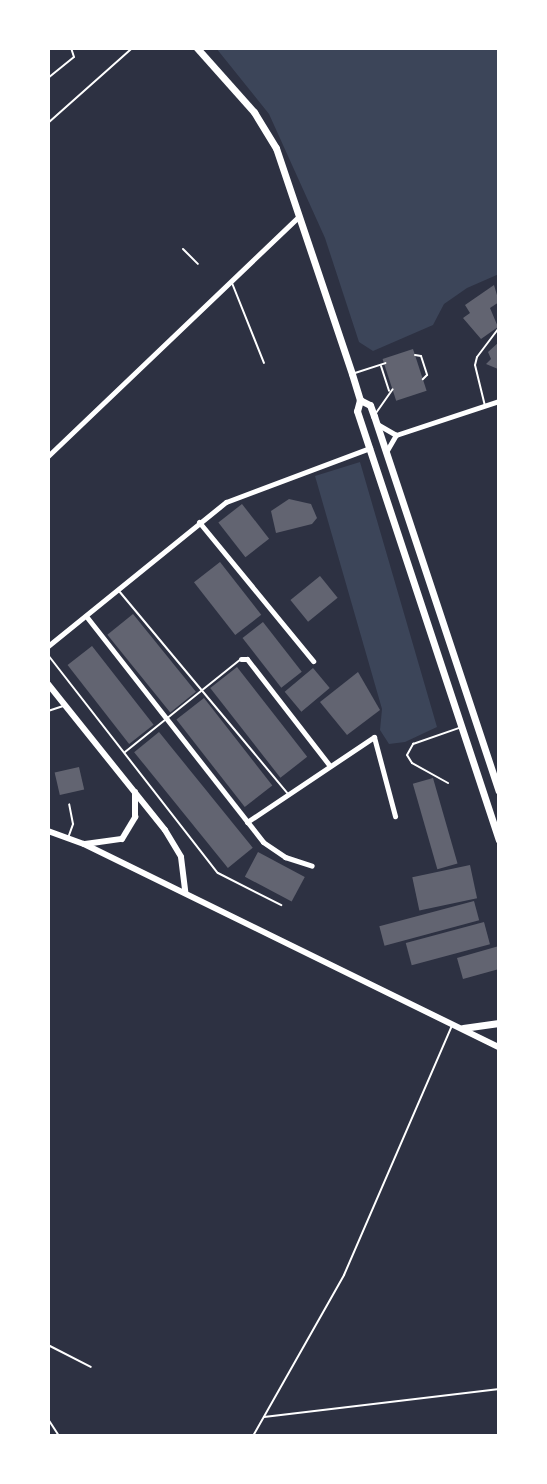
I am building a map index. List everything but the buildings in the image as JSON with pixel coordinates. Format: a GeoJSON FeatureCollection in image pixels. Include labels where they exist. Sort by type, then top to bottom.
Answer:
{"type":"FeatureCollection","features":[{"type":"Feature","properties":{"kind":"main road"},"geometry":{"type":"LineString","coordinates":[[197,48],[254,112],[276,148],[297,218],[352,374],[360,400],[357,411],[499,840]]}},
{"type":"Feature","properties":{"kind":"main road"},"geometry":{"type":"LineString","coordinates":[[360,400],[370,405],[377,424],[499,791]]}},
{"type":"Feature","properties":{"kind":"main road"},"geometry":{"type":"LineString","coordinates":[[463,1029],[499,1023]]}},
{"type":"Feature","properties":{"kind":"street"},"geometry":{"type":"LineString","coordinates":[[48,456],[297,218]]}},
{"type":"Feature","properties":{"kind":"street"},"geometry":{"type":"LineString","coordinates":[[386,452],[396,435],[499,401]]}},
{"type":"Feature","properties":{"kind":"street"},"geometry":{"type":"LineString","coordinates":[[377,424],[396,435]]}},
{"type":"Feature","properties":{"kind":"street"},"geometry":{"type":"LineString","coordinates":[[48,646],[199,522],[249,490],[370,448]]}},
{"type":"Feature","properties":{"kind":"street"},"geometry":{"type":"LineString","coordinates":[[199,522],[313,661]]}},
{"type":"Feature","properties":{"kind":"street"},"geometry":{"type":"LineString","coordinates":[[86,616],[165,720],[263,842],[285,856],[312,866]]}},
{"type":"Feature","properties":{"kind":"street"},"geometry":{"type":"LineString","coordinates":[[241,659],[247,659],[330,766]]}},
{"type":"Feature","properties":{"kind":"street"},"geometry":{"type":"LineString","coordinates":[[48,684],[135,790],[179,853],[186,877],[185,892]]}},
{"type":"Feature","properties":{"kind":"street"},"geometry":{"type":"LineString","coordinates":[[247,822],[376,737],[395,816]]}},
{"type":"Feature","properties":{"kind":"street"},"geometry":{"type":"LineString","coordinates":[[84,844],[122,838],[135,817],[135,790]]}},
{"type":"Feature","properties":{"kind":"street"},"geometry":{"type":"LineString","coordinates":[[48,831],[84,844],[185,892],[499,1047]]}},
{"type":"Feature","properties":{"kind":"lane"},"geometry":{"type":"LineString","coordinates":[[48,78],[74,57],[71,48]]}},
{"type":"Feature","properties":{"kind":"lane"},"geometry":{"type":"LineString","coordinates":[[48,123],[131,49]]}},
{"type":"Feature","properties":{"kind":"lane"},"geometry":{"type":"LineString","coordinates":[[183,249],[198,264]]}},
{"type":"Feature","properties":{"kind":"lane"},"geometry":{"type":"LineString","coordinates":[[231,281],[264,363]]}},
{"type":"Feature","properties":{"kind":"lane"},"geometry":{"type":"LineString","coordinates":[[485,406],[475,365],[477,357],[499,328]]}},
{"type":"Feature","properties":{"kind":"lane"},"geometry":{"type":"LineString","coordinates":[[415,355],[421,356],[427,375],[423,379]]}},
{"type":"Feature","properties":{"kind":"lane"},"geometry":{"type":"LineString","coordinates":[[352,374],[383,364],[389,392]]}},
{"type":"Feature","properties":{"kind":"lane"},"geometry":{"type":"LineString","coordinates":[[374,416],[393,389]]}},
{"type":"Feature","properties":{"kind":"lane"},"geometry":{"type":"LineString","coordinates":[[118,589],[288,794]]}},
{"type":"Feature","properties":{"kind":"lane"},"geometry":{"type":"LineString","coordinates":[[48,655],[218,873],[281,905]]}},
{"type":"Feature","properties":{"kind":"lane"},"geometry":{"type":"LineString","coordinates":[[125,752],[241,659]]}},
{"type":"Feature","properties":{"kind":"lane"},"geometry":{"type":"LineString","coordinates":[[48,711],[65,705]]}},
{"type":"Feature","properties":{"kind":"lane"},"geometry":{"type":"LineString","coordinates":[[448,783],[412,764],[409,750],[413,744],[461,727]]}},
{"type":"Feature","properties":{"kind":"lane"},"geometry":{"type":"LineString","coordinates":[[68,838],[72,824],[69,804]]}},
{"type":"Feature","properties":{"kind":"lane"},"geometry":{"type":"LineString","coordinates":[[253,1436],[344,1275],[453,1024]]}},
{"type":"Feature","properties":{"kind":"lane"},"geometry":{"type":"LineString","coordinates":[[48,1345],[91,1367]]}},
{"type":"Feature","properties":{"kind":"lane"},"geometry":{"type":"LineString","coordinates":[[264,1417],[499,1389]]}},
{"type":"Feature","properties":{"kind":"lane"},"geometry":{"type":"LineString","coordinates":[[48,1419],[59,1436]]}},
{"type":"Feature","properties":{"kind":"shaded area"},"geometry":{"type":"Polygon","coordinates":[[[216,48],[499,48],[499,274],[467,288],[444,304],[433,325],[373,351],[359,342],[325,238],[269,114],[216,48]]]}},
{"type":"Feature","properties":{"kind":"shaded area"},"geometry":{"type":"Polygon","coordinates":[[[360,462],[437,727],[405,742],[389,744],[380,730],[382,709],[315,476],[360,462]]]}}]}
